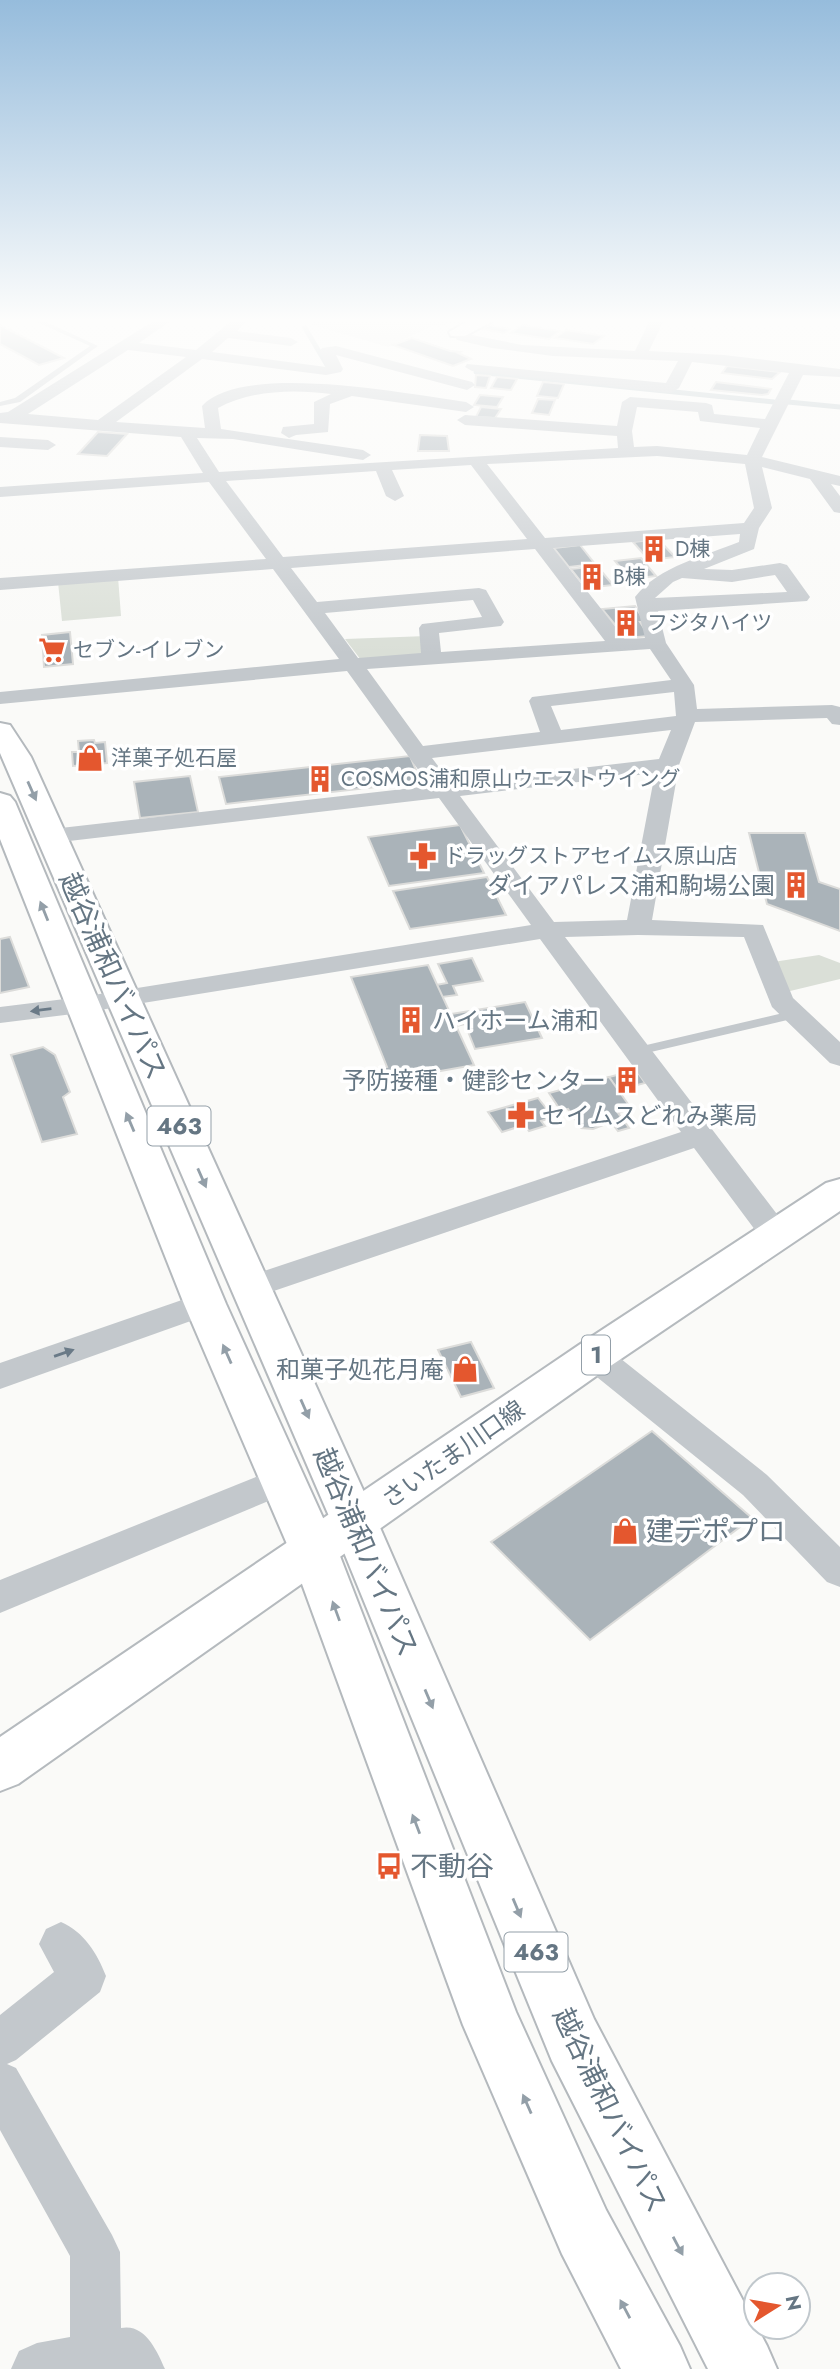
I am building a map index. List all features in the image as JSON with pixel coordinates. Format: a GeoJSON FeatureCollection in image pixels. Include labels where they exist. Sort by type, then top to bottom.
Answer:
{"type":"FeatureCollection","features":[{"type":"Feature","properties":{"kind":"main road","name":"越谷浦和バイパス"},"geometry":{"type":"LineString","coordinates":[[0,731],[17,757],[251,1287],[492,2025],[584,2232],[657,2369]]}},
{"type":"Feature","properties":{"kind":"main road","name":"越谷浦和バイパス"},"geometry":{"type":"LineString","coordinates":[[1,807],[205,1304],[283,1480],[334,1537],[573,2040],[744,2369]]}},
{"type":"Feature","properties":{"kind":"main road","name":"さいたま川口線"},"geometry":{"type":"LineString","coordinates":[[0,1768],[594,1356],[840,1192]]}},
{"type":"Feature","properties":{"kind":"street"},"geometry":{"type":"LineString","coordinates":[[181,433],[213,433],[416,463]]}},
{"type":"Feature","properties":{"kind":"street"},"geometry":{"type":"LineString","coordinates":[[186,433],[214,477],[443,790],[699,1136],[775,1234]]}},
{"type":"Feature","properties":{"kind":"street"},"geometry":{"type":"LineString","coordinates":[[289,433],[289,444]]}},
{"type":"Feature","properties":{"kind":"street"},"geometry":{"type":"LineString","coordinates":[[467,433],[469,462],[541,544],[580,598],[619,645]]}},
{"type":"Feature","properties":{"kind":"street"},"geometry":{"type":"LineString","coordinates":[[624,433],[627,453]]}},
{"type":"Feature","properties":{"kind":"street"},"geometry":{"type":"LineString","coordinates":[[638,927],[668,765],[685,719],[684,684],[656,643],[645,597],[666,578],[748,545],[750,528],[763,508],[752,460],[766,433]]}},
{"type":"Feature","properties":{"kind":"street"},"geometry":{"type":"LineString","coordinates":[[0,442],[48,445]]}},
{"type":"Feature","properties":{"kind":"street"},"geometry":{"type":"LineString","coordinates":[[0,492],[416,463],[657,451],[752,460],[840,481]]}},
{"type":"Feature","properties":{"kind":"street"},"geometry":{"type":"LineString","coordinates":[[382,466],[395,496]]}},
{"type":"Feature","properties":{"kind":"street"},"geometry":{"type":"LineString","coordinates":[[816,475],[840,508]]}},
{"type":"Feature","properties":{"kind":"street"},"geometry":{"type":"LineString","coordinates":[[0,584],[750,528]]}},
{"type":"Feature","properties":{"kind":"street"},"geometry":{"type":"LineString","coordinates":[[647,606],[800,597],[780,569],[702,577],[681,572]]}},
{"type":"Feature","properties":{"kind":"street"},"geometry":{"type":"LineString","coordinates":[[312,608],[479,594],[494,622],[429,628],[432,658]]}},
{"type":"Feature","properties":{"kind":"street"},"geometry":{"type":"LineString","coordinates":[[0,698],[352,664],[656,643]]}},
{"type":"Feature","properties":{"kind":"street"},"geometry":{"type":"LineString","coordinates":[[553,737],[539,701],[684,684]]}},
{"type":"Feature","properties":{"kind":"street"},"geometry":{"type":"LineString","coordinates":[[416,752],[685,719],[837,711]]}},
{"type":"Feature","properties":{"kind":"street"},"geometry":{"type":"LineString","coordinates":[[52,836],[668,765]]}},
{"type":"Feature","properties":{"kind":"street"},"geometry":{"type":"LineString","coordinates":[[0,1015],[81,1005],[548,930],[638,927],[754,930],[781,1000],[840,1057]]}},
{"type":"Feature","properties":{"kind":"street"},"geometry":{"type":"LineString","coordinates":[[251,1287],[699,1136]]}},
{"type":"Feature","properties":{"kind":"street"},"geometry":{"type":"LineString","coordinates":[[0,1376],[205,1304]]}},
{"type":"Feature","properties":{"kind":"street"},"geometry":{"type":"LineString","coordinates":[[594,1356],[755,1485],[840,1571]]}},
{"type":"Feature","properties":{"kind":"street"},"geometry":{"type":"LineString","coordinates":[[0,1597],[283,1480]]}},
{"type":"Feature","properties":{"kind":"street"},"geometry":{"type":"LineString","coordinates":[[0,2044],[84,1976],[61,1944]]}},
{"type":"Feature","properties":{"kind":"street"},"geometry":{"type":"LineString","coordinates":[[0,2084],[94,2252],[117,2364],[37,2369]]}},
{"type":"Feature","properties":{"kind":"lane"},"geometry":{"type":"LineString","coordinates":[[638,1051],[796,1014]]}},
{"type":"Feature","properties":{"kind":"shaded area"},"geometry":{"type":"Polygon","coordinates":[[[118,577],[121,616],[62,621],[58,582],[118,577]]]}},
{"type":"Feature","properties":{"kind":"shaded area"},"geometry":{"type":"Polygon","coordinates":[[[427,636],[428,655],[361,660],[345,639],[427,636]]]}},
{"type":"Feature","properties":{"kind":"shaded area"},"geometry":{"type":"Polygon","coordinates":[[[819,955],[840,963],[840,979],[786,992],[773,962],[819,955]]]}},
{"type":"Feature","properties":{"kind":"building"},"geometry":{"type":"Polygon","coordinates":[[[97,433],[127,434],[107,456],[78,454],[97,433]]]}},
{"type":"Feature","properties":{"kind":"building"},"geometry":{"type":"Polygon","coordinates":[[[420,435],[447,436],[449,451],[418,451],[420,435]]]}},
{"type":"Feature","properties":{"kind":"building","name":"D棟"},"geometry":{"type":"Polygon","coordinates":[[[658,539],[675,557],[649,560],[633,542],[658,539]]]}},
{"type":"Feature","properties":{"kind":"building"},"geometry":{"type":"Polygon","coordinates":[[[580,545],[595,564],[569,567],[554,548],[580,545]]]}},
{"type":"Feature","properties":{"kind":"building"},"geometry":{"type":"Polygon","coordinates":[[[641,558],[656,576],[630,579],[615,561],[641,558]]]}},
{"type":"Feature","properties":{"kind":"building","name":"B棟"},"geometry":{"type":"Polygon","coordinates":[[[597,566],[613,585],[586,588],[571,569],[597,566]]]}},
{"type":"Feature","properties":{"kind":"building","name":"フジタハイツ"},"geometry":{"type":"Polygon","coordinates":[[[635,606],[645,622],[640,622],[649,636],[626,638],[602,609],[635,606]]]}},
{"type":"Feature","properties":{"kind":"building"},"geometry":{"type":"Polygon","coordinates":[[[70,632],[73,664],[44,667],[42,635],[70,632]]]}},
{"type":"Feature","properties":{"kind":"building","name":"洋菓子処石屋"},"geometry":{"type":"Polygon","coordinates":[[[94,740],[95,743],[105,742],[107,763],[73,766],[72,752],[79,752],[78,741],[94,740]]]}},
{"type":"Feature","properties":{"kind":"building","name":"COSMOS浦和原山ウエストウイング"},"geometry":{"type":"Polygon","coordinates":[[[410,756],[421,782],[226,804],[219,777],[410,756]]]}},
{"type":"Feature","properties":{"kind":"building"},"geometry":{"type":"Polygon","coordinates":[[[190,776],[198,812],[140,818],[134,782],[190,776]]]}},
{"type":"Feature","properties":{"kind":"building"},"geometry":{"type":"Polygon","coordinates":[[[460,825],[484,873],[389,886],[368,837],[460,825]]]}},
{"type":"Feature","properties":{"kind":"building","name":"ダイアパレス浦和駒場公園"},"geometry":{"type":"Polygon","coordinates":[[[749,833],[805,833],[819,882],[840,889],[840,931],[767,904],[749,833]]]}},
{"type":"Feature","properties":{"kind":"building"},"geometry":{"type":"Polygon","coordinates":[[[487,877],[506,915],[410,929],[393,891],[487,877]]]}},
{"type":"Feature","properties":{"kind":"building"},"geometry":{"type":"Polygon","coordinates":[[[10,937],[29,987],[0,993],[0,939],[10,937]]]}},
{"type":"Feature","properties":{"kind":"building"},"geometry":{"type":"Polygon","coordinates":[[[472,958],[483,981],[453,986],[457,995],[442,997],[436,985],[447,983],[438,964],[472,958]]]}},
{"type":"Feature","properties":{"kind":"building","name":"ハイホーム浦和"},"geometry":{"type":"Polygon","coordinates":[[[428,965],[474,1065],[379,1082],[375,1069],[387,1067],[351,977],[428,965]]]}},
{"type":"Feature","properties":{"kind":"building"},"geometry":{"type":"Polygon","coordinates":[[[525,1002],[542,1038],[475,1049],[465,1024],[456,1026],[451,1014],[525,1002]]]}},
{"type":"Feature","properties":{"kind":"building"},"geometry":{"type":"Polygon","coordinates":[[[43,1047],[55,1055],[70,1092],[63,1097],[77,1134],[42,1142],[11,1055],[43,1047]]]}},
{"type":"Feature","properties":{"kind":"building","name":"予防接種・健診センター"},"geometry":{"type":"Polygon","coordinates":[[[636,1070],[645,1083],[618,1090],[609,1077],[636,1070]]]}},
{"type":"Feature","properties":{"kind":"building"},"geometry":{"type":"Polygon","coordinates":[[[609,1077],[628,1104],[628,1110],[618,1113],[629,1128],[618,1131],[611,1122],[593,1129],[581,1128],[568,1109],[561,1111],[549,1093],[609,1077]]]}},
{"type":"Feature","properties":{"kind":"building"},"geometry":{"type":"Polygon","coordinates":[[[538,1098],[553,1117],[541,1121],[545,1126],[529,1131],[524,1125],[502,1132],[488,1112],[538,1098]]]}},
{"type":"Feature","properties":{"kind":"building"},"geometry":{"type":"Polygon","coordinates":[[[471,1342],[494,1388],[461,1397],[438,1350],[471,1342]]]}},
{"type":"Feature","properties":{"kind":"building"},"geometry":{"type":"Polygon","coordinates":[[[652,1431],[752,1518],[590,1640],[491,1542],[652,1431]]]}},
{"type":"Feature","properties":{"kind":"place","name":"D棟"},"geometry":{"type":"Point","coordinates":[654,549]}},
{"type":"Feature","properties":{"kind":"place","name":"B棟"},"geometry":{"type":"Point","coordinates":[592,577]}},
{"type":"Feature","properties":{"kind":"place","name":"フジタハイツ"},"geometry":{"type":"Point","coordinates":[626,623]}},
{"type":"Feature","properties":{"kind":"place","name":"セブン-イレブン"},"geometry":{"type":"Point","coordinates":[52,650]}},
{"type":"Feature","properties":{"kind":"place","name":"洋菓子処石屋"},"geometry":{"type":"Point","coordinates":[90,758]}},
{"type":"Feature","properties":{"kind":"place","name":"COSMOS浦和原山ウエストウイング"},"geometry":{"type":"Point","coordinates":[320,779]}},
{"type":"Feature","properties":{"kind":"place","name":"ドラッグストアセイムス原山店"},"geometry":{"type":"Point","coordinates":[423,856]}},
{"type":"Feature","properties":{"kind":"place","name":"ダイアパレス浦和駒場公園"},"geometry":{"type":"Point","coordinates":[796,885]}},
{"type":"Feature","properties":{"kind":"place","name":"ハイホーム浦和"},"geometry":{"type":"Point","coordinates":[411,1020]}},
{"type":"Feature","properties":{"kind":"place","name":"予防接種・健診センター"},"geometry":{"type":"Point","coordinates":[627,1080]}},
{"type":"Feature","properties":{"kind":"place","name":"セイムスどれみ薬局"},"geometry":{"type":"Point","coordinates":[521,1115]}},
{"type":"Feature","properties":{"kind":"place","name":"和菓子処花月庵"},"geometry":{"type":"Point","coordinates":[465,1369]}},
{"type":"Feature","properties":{"kind":"place","name":"建デポプロ"},"geometry":{"type":"Point","coordinates":[625,1531]}},
{"type":"Feature","properties":{"kind":"place","name":"不動谷"},"geometry":{"type":"Point","coordinates":[389,1866]}}]}
